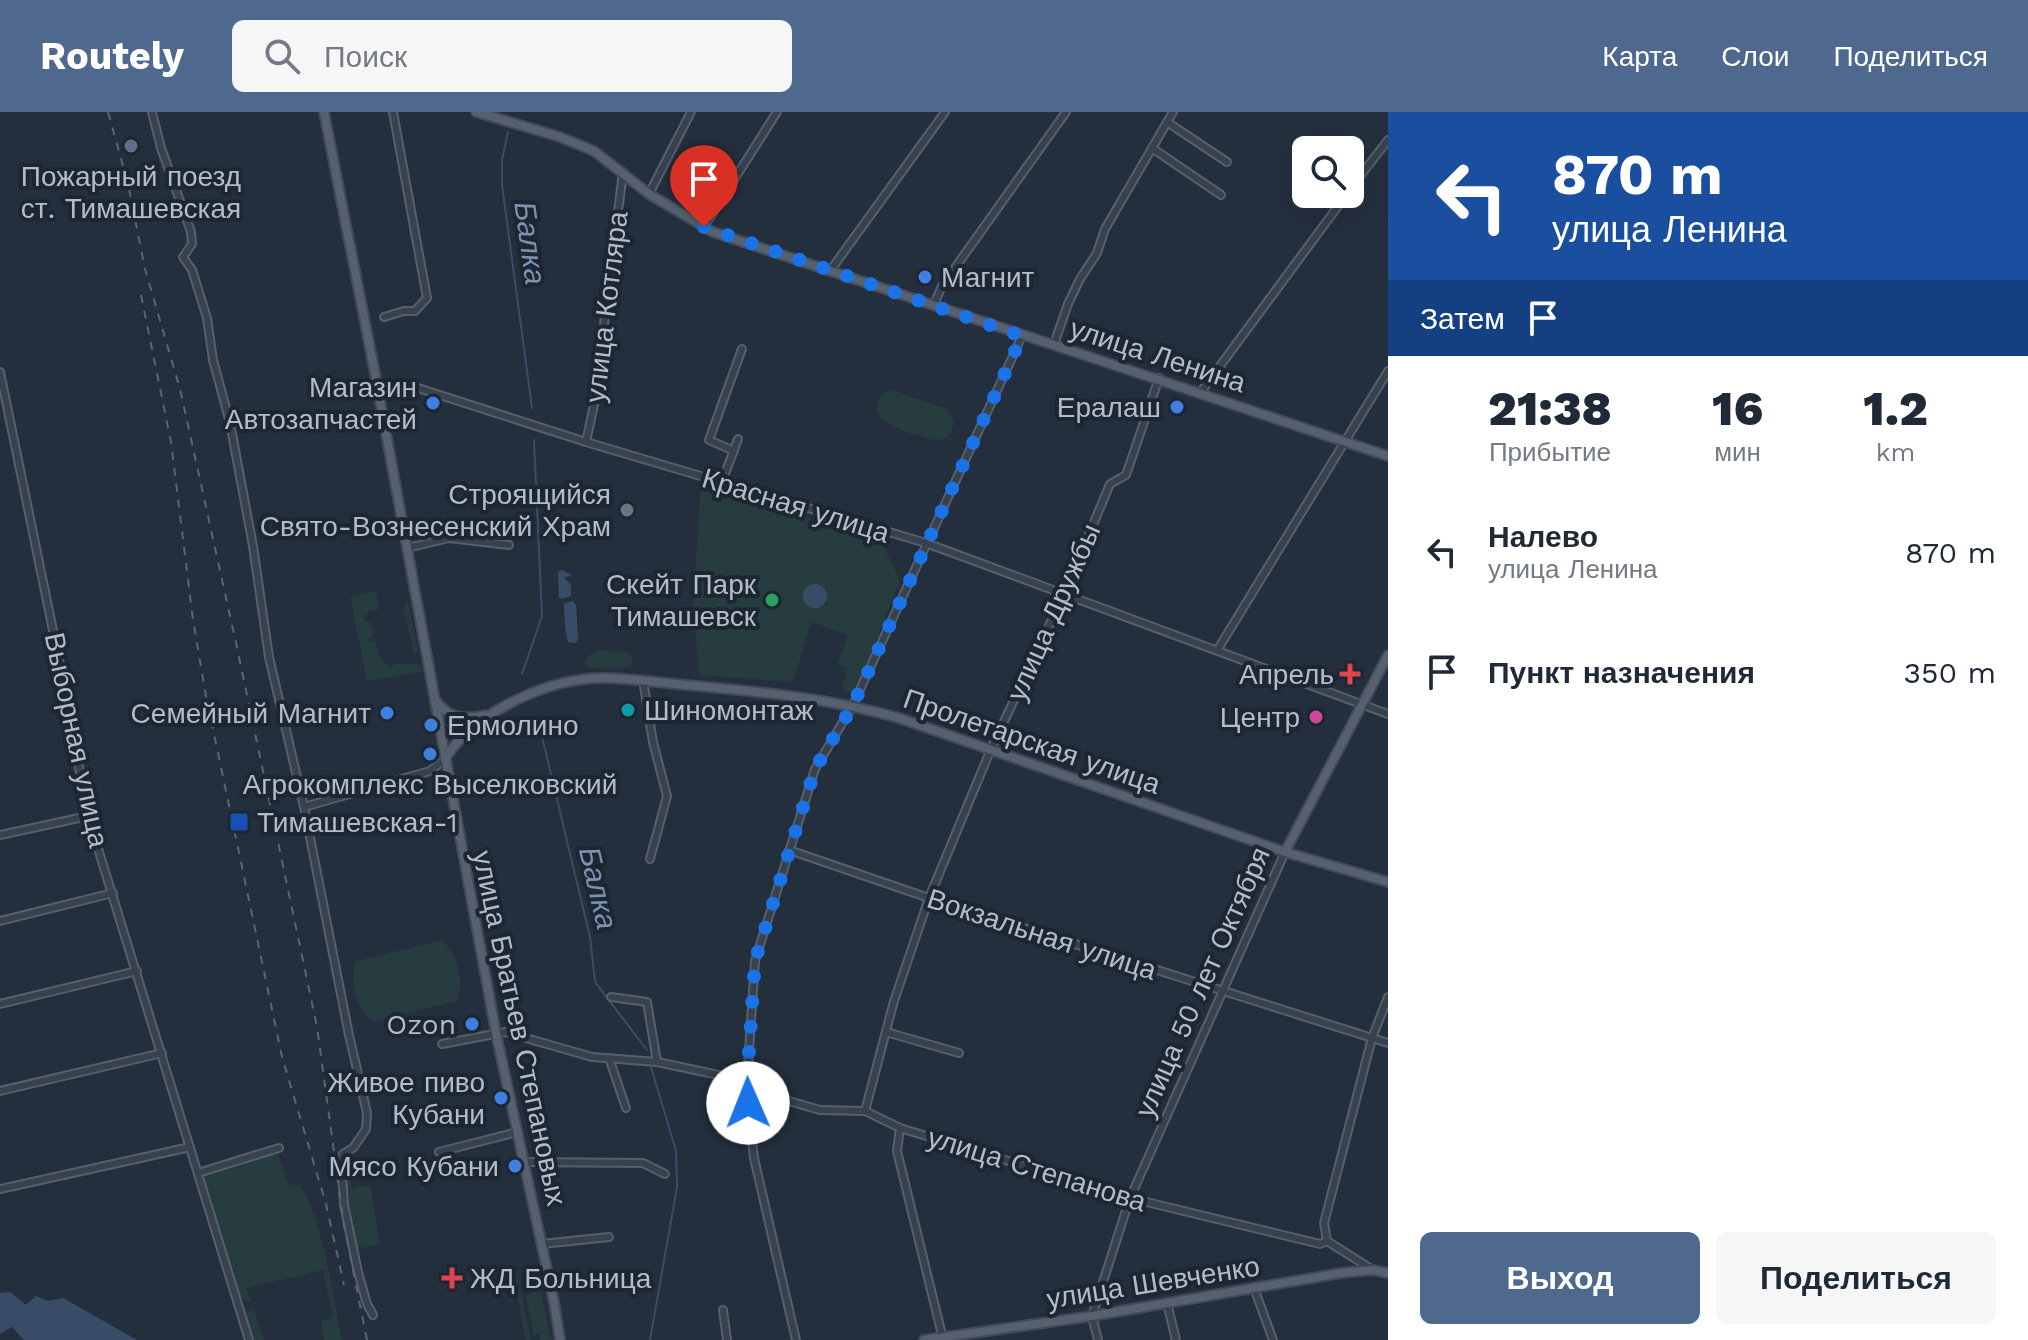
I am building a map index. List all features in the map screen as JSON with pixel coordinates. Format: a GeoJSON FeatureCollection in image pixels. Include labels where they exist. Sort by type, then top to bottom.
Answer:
{"type":"FeatureCollection","features":[{"type":"Feature","properties":{"kind":"main road","name":"улица Братьев Степановых"},"geometry":{"type":"LineString","coordinates":[[324,112],[496,1033],[560,1340]]}},
{"type":"Feature","properties":{"kind":"main road","name":"улица Ленина"},"geometry":{"type":"LineString","coordinates":[[476,112],[594,151],[649,194],[704,227],[1022,336],[1159,378],[1388,456]]}},
{"type":"Feature","properties":{"kind":"main road","name":"улица 50 лет Октября"},"geometry":{"type":"LineString","coordinates":[[1285,852],[1388,655]]}},
{"type":"Feature","properties":{"kind":"main road","name":"Пролетарская улица"},"geometry":{"type":"LineString","coordinates":[[445,759],[458,740],[478,722],[542,688],[571,681],[601,678],[643,680],[795,696],[853,705],[991,749],[1285,852],[1388,882]]}},
{"type":"Feature","properties":{"kind":"main road"},"geometry":{"type":"LineString","coordinates":[[435,699],[442,709],[456,717],[470,718],[494,713]]}},
{"type":"Feature","properties":{"kind":"main road","name":"улица Шевченко"},"geometry":{"type":"LineString","coordinates":[[924,1340],[1373,1270],[1388,1273]]}},
{"type":"Feature","properties":{"kind":"street"},"geometry":{"type":"LineString","coordinates":[[152,112],[161,148],[191,232],[192,244],[183,257],[192,270],[207,318],[213,360],[230,423],[253,546],[269,657],[304,807],[367,1113],[366,1129],[353,1148],[343,1154],[341,1162],[344,1205],[358,1272],[373,1315]]}},
{"type":"Feature","properties":{"kind":"street"},"geometry":{"type":"LineString","coordinates":[[384,317],[415,311],[427,298],[393,112]]}},
{"type":"Feature","properties":{"kind":"street","name":"улица Котляра"},"geometry":{"type":"LineString","coordinates":[[649,194],[691,112]]}},
{"type":"Feature","properties":{"kind":"street"},"geometry":{"type":"LineString","coordinates":[[704,227],[777,112]]}},
{"type":"Feature","properties":{"kind":"street"},"geometry":{"type":"LineString","coordinates":[[830,271],[945,112]]}},
{"type":"Feature","properties":{"kind":"street"},"geometry":{"type":"LineString","coordinates":[[934,304],[942,286],[986,221],[1066,112]]}},
{"type":"Feature","properties":{"kind":"street"},"geometry":{"type":"LineString","coordinates":[[1054,344],[1080,279],[1097,253],[1105,229],[1173,112]]}},
{"type":"Feature","properties":{"kind":"street"},"geometry":{"type":"LineString","coordinates":[[1167,122],[1227,162]]}},
{"type":"Feature","properties":{"kind":"street"},"geometry":{"type":"LineString","coordinates":[[1364,171],[1388,140]]}},
{"type":"Feature","properties":{"kind":"street"},"geometry":{"type":"LineString","coordinates":[[1152,148],[1221,195]]}},
{"type":"Feature","properties":{"kind":"street","name":"улица Котляра"},"geometry":{"type":"LineString","coordinates":[[586,442],[596,391],[623,172]]}},
{"type":"Feature","properties":{"kind":"street"},"geometry":{"type":"LineString","coordinates":[[1200,393],[1336,208]]}},
{"type":"Feature","properties":{"kind":"street"},"geometry":{"type":"LineString","coordinates":[[796,1340],[754,1158],[748,1103],[755,961],[815,769],[853,705],[1022,336]]}},
{"type":"Feature","properties":{"kind":"street"},"geometry":{"type":"LineString","coordinates":[[734,451],[709,440],[742,349]]}},
{"type":"Feature","properties":{"kind":"street"},"geometry":{"type":"LineString","coordinates":[[1218,649],[1388,371]]}},
{"type":"Feature","properties":{"kind":"street","name":"Выборная улица"},"geometry":{"type":"LineString","coordinates":[[0,372],[88,816],[248,1337]]}},
{"type":"Feature","properties":{"kind":"street","name":"улица Дружбы"},"geometry":{"type":"LineString","coordinates":[[865,1111],[886,1032],[929,898],[991,749],[1064,594],[1110,484],[1126,475],[1159,378]]}},
{"type":"Feature","properties":{"kind":"street","name":"Красная улица"},"geometry":{"type":"LineString","coordinates":[[377,384],[418,388],[586,442],[926,543],[1388,714]]}},
{"type":"Feature","properties":{"kind":"street"},"geometry":{"type":"LineString","coordinates":[[722,482],[738,439]]}},
{"type":"Feature","properties":{"kind":"street"},"geometry":{"type":"LineString","coordinates":[[407,548],[449,538],[509,545]]}},
{"type":"Feature","properties":{"kind":"street"},"geometry":{"type":"LineString","coordinates":[[643,680],[653,742],[667,796],[650,859]]}},
{"type":"Feature","properties":{"kind":"street","name":"Пролетарская улица"},"geometry":{"type":"LineString","coordinates":[[304,807],[430,771],[445,759]]}},
{"type":"Feature","properties":{"kind":"street"},"geometry":{"type":"LineString","coordinates":[[0,835],[88,816]]}},
{"type":"Feature","properties":{"kind":"street","name":"Вокзальная улица"},"geometry":{"type":"LineString","coordinates":[[789,850],[929,898],[1388,1043]]}},
{"type":"Feature","properties":{"kind":"street","name":"улица 50 лет Октября"},"geometry":{"type":"LineString","coordinates":[[1092,1316],[1130,1198],[1285,852]]}},
{"type":"Feature","properties":{"kind":"street"},"geometry":{"type":"LineString","coordinates":[[0,921],[113,893]]}},
{"type":"Feature","properties":{"kind":"street"},"geometry":{"type":"LineString","coordinates":[[0,1004],[137,971]]}},
{"type":"Feature","properties":{"kind":"street"},"geometry":{"type":"LineString","coordinates":[[611,997],[647,1002],[657,1062]]}},
{"type":"Feature","properties":{"kind":"street"},"geometry":{"type":"LineString","coordinates":[[1373,1270],[1327,1241],[1324,1223],[1372,1038],[1388,997]]}},
{"type":"Feature","properties":{"kind":"street"},"geometry":{"type":"LineString","coordinates":[[442,1044],[505,1032],[592,1057],[657,1062],[747,1081]]}},
{"type":"Feature","properties":{"kind":"street"},"geometry":{"type":"LineString","coordinates":[[886,1032],[959,1053]]}},
{"type":"Feature","properties":{"kind":"street"},"geometry":{"type":"LineString","coordinates":[[0,1091],[162,1053]]}},
{"type":"Feature","properties":{"kind":"street"},"geometry":{"type":"LineString","coordinates":[[609,1058],[626,1108]]}},
{"type":"Feature","properties":{"kind":"street","name":"улица Степанова"},"geometry":{"type":"LineString","coordinates":[[751,1090],[820,1110],[865,1111],[900,1128],[1130,1198],[1320,1244],[1327,1241]]}},
{"type":"Feature","properties":{"kind":"street"},"geometry":{"type":"LineString","coordinates":[[900,1128],[897,1151],[943,1338]]}},
{"type":"Feature","properties":{"kind":"street"},"geometry":{"type":"LineString","coordinates":[[439,1152],[517,1132]]}},
{"type":"Feature","properties":{"kind":"street"},"geometry":{"type":"LineString","coordinates":[[0,1189],[190,1147]]}},
{"type":"Feature","properties":{"kind":"street"},"geometry":{"type":"LineString","coordinates":[[198,1173],[279,1148]]}},
{"type":"Feature","properties":{"kind":"street"},"geometry":{"type":"LineString","coordinates":[[524,1162],[643,1163],[665,1174]]}},
{"type":"Feature","properties":{"kind":"street"},"geometry":{"type":"LineString","coordinates":[[542,1244],[609,1237]]}},
{"type":"Feature","properties":{"kind":"street"},"geometry":{"type":"LineString","coordinates":[[1254,1288],[1273,1340]]}},
{"type":"Feature","properties":{"kind":"street"},"geometry":{"type":"LineString","coordinates":[[1167,1303],[1176,1340]]}},
{"type":"Feature","properties":{"kind":"street"},"geometry":{"type":"LineString","coordinates":[[723,1310],[727,1340]]}},
{"type":"Feature","properties":{"kind":"street"},"geometry":{"type":"LineString","coordinates":[[1092,1316],[1098,1340]]}},
{"type":"Feature","properties":{"kind":"street"},"geometry":{"type":"LineString","coordinates":[[237,1340],[248,1337]]}},
{"type":"Feature","properties":{"kind":"green space"},"geometry":{"type":"Polygon","coordinates":[[[892,390],[947,409],[954,421],[949,435],[936,440],[888,423],[877,409],[880,397],[892,390]]]}},
{"type":"Feature","properties":{"kind":"green space"},"geometry":{"type":"Polygon","coordinates":[[[701,484],[881,541],[900,580],[855,694],[842,690],[847,668],[838,664],[848,635],[811,622],[793,682],[699,675],[693,604],[701,484]]]}},
{"type":"Feature","properties":{"kind":"green space"},"geometry":{"type":"Polygon","coordinates":[[[376,591],[379,609],[370,611],[364,617],[365,622],[370,622],[374,635],[366,640],[376,642],[379,655],[389,668],[397,663],[421,665],[422,672],[367,681],[350,597],[376,591]]]}},
{"type":"Feature","properties":{"kind":"green space"},"geometry":{"type":"Polygon","coordinates":[[[408,600],[418,652],[415,656],[403,607],[408,600]]]}},
{"type":"Feature","properties":{"kind":"green space"},"geometry":{"type":"Polygon","coordinates":[[[600,650],[629,653],[633,659],[630,667],[588,668],[584,663],[591,654],[600,650]]]}},
{"type":"Feature","properties":{"kind":"green space"},"geometry":{"type":"Polygon","coordinates":[[[443,940],[458,969],[460,984],[457,1001],[372,1021],[361,1008],[355,993],[353,978],[356,961],[443,940]]]}},
{"type":"Feature","properties":{"kind":"green space"},"geometry":{"type":"Polygon","coordinates":[[[277,1151],[288,1184],[301,1186],[316,1222],[342,1340],[324,1340],[321,1321],[333,1318],[323,1270],[247,1288],[251,1302],[240,1299],[204,1176],[277,1151]]]}},
{"type":"Feature","properties":{"kind":"green space"},"geometry":{"type":"Polygon","coordinates":[[[350,1180],[352,1189],[370,1185],[380,1244],[355,1249],[344,1181],[350,1180]]]}},
{"type":"Feature","properties":{"kind":"green space"},"geometry":{"type":"Polygon","coordinates":[[[517,1271],[531,1340],[526,1340],[512,1272],[517,1271]]]}},
{"type":"Feature","properties":{"kind":"green space"},"geometry":{"type":"Polygon","coordinates":[[[538,1272],[550,1337],[554,1340],[540,1340],[539,1334],[534,1335],[526,1297],[538,1287],[534,1273],[538,1272]]]}},
{"type":"Feature","properties":{"kind":"green space"},"geometry":{"type":"Polygon","coordinates":[[[253,1308],[264,1340],[252,1340],[246,1312],[253,1308]]]}},
{"type":"Feature","properties":{"kind":"water"},"geometry":{"type":"Polygon","coordinates":[[[562,570],[572,575],[564,578],[571,584],[571,596],[562,599],[559,598],[558,572],[562,570]]]}},
{"type":"Feature","properties":{"kind":"water"},"geometry":{"type":"Polygon","coordinates":[[[815,584],[826,591],[827,596],[820,607],[815,608],[804,601],[803,596],[810,585],[815,584]]]}},
{"type":"Feature","properties":{"kind":"water"},"geometry":{"type":"Polygon","coordinates":[[[573,601],[576,605],[578,640],[575,643],[568,642],[564,612],[564,603],[573,601]]]}},
{"type":"Feature","properties":{"kind":"water"},"geometry":{"type":"Polygon","coordinates":[[[10,1292],[26,1305],[36,1296],[48,1301],[63,1298],[137,1340],[24,1340],[12,1327],[0,1334],[0,1293],[10,1292]]]}},
{"type":"Feature","properties":{"kind":"waterway","name":"Балка"},"geometry":{"type":"LineString","coordinates":[[508,132],[502,160],[502,185],[532,408]]}},
{"type":"Feature","properties":{"kind":"waterway","name":"Балка"},"geometry":{"type":"LineString","coordinates":[[522,674],[542,616],[534,440]]}},
{"type":"Feature","properties":{"kind":"waterway","name":"Балка"},"geometry":{"type":"LineString","coordinates":[[538,720],[590,937],[595,982],[647,1050]]}},
{"type":"Feature","properties":{"kind":"waterway","name":"Балка"},"geometry":{"type":"LineString","coordinates":[[650,1340],[677,1187],[676,1151],[651,1067]]}},
{"type":"Feature","properties":{"kind":"railway"},"geometry":{"type":"LineString","coordinates":[[108,112],[128,184],[145,269],[180,389],[317,1027],[344,1225],[367,1340]]}},
{"type":"Feature","properties":{"kind":"railway"},"geometry":{"type":"LineString","coordinates":[[141,295],[171,442],[193,620],[206,696],[282,1057],[326,1204],[344,1285]]}},
{"type":"Feature","properties":{"kind":"place","name":"Пожарный поезд ст. Тимашевская"},"geometry":{"type":"Point","coordinates":[131,146]}},
{"type":"Feature","properties":{"kind":"place","name":"Магнит"},"geometry":{"type":"Point","coordinates":[925,277]}},
{"type":"Feature","properties":{"kind":"place","name":"Магазин Автозапчастей"},"geometry":{"type":"Point","coordinates":[433,403]}},
{"type":"Feature","properties":{"kind":"place","name":"Ералаш"},"geometry":{"type":"Point","coordinates":[1177,407]}},
{"type":"Feature","properties":{"kind":"place","name":"Строящийся Свято-Вознесенский Храм"},"geometry":{"type":"Point","coordinates":[627,510]}},
{"type":"Feature","properties":{"kind":"place","name":"Скейт Парк Тимашевск"},"geometry":{"type":"Point","coordinates":[772,600]}},
{"type":"Feature","properties":{"kind":"place","name":"Апрель"},"geometry":{"type":"Point","coordinates":[1350,674]}},
{"type":"Feature","properties":{"kind":"place","name":"Шиномонтаж"},"geometry":{"type":"Point","coordinates":[628,710]}},
{"type":"Feature","properties":{"kind":"place","name":"Семейный Магнит"},"geometry":{"type":"Point","coordinates":[387,713]}},
{"type":"Feature","properties":{"kind":"place","name":"Центр"},"geometry":{"type":"Point","coordinates":[1316,717]}},
{"type":"Feature","properties":{"kind":"place","name":"Ермолино"},"geometry":{"type":"Point","coordinates":[431,725]}},
{"type":"Feature","properties":{"kind":"place","name":"Агрокомплекс Выселковский"},"geometry":{"type":"Point","coordinates":[430,754]}},
{"type":"Feature","properties":{"kind":"place","name":"Тимашевская-1"},"geometry":{"type":"Point","coordinates":[239,822]}},
{"type":"Feature","properties":{"kind":"place","name":"Ozon"},"geometry":{"type":"Point","coordinates":[472,1024]}},
{"type":"Feature","properties":{"kind":"place","name":"Живое пиво Кубани"},"geometry":{"type":"Point","coordinates":[501,1098]}},
{"type":"Feature","properties":{"kind":"place","name":"Мясо Кубани"},"geometry":{"type":"Point","coordinates":[515,1166]}},
{"type":"Feature","properties":{"kind":"place","name":"ЖД Больница"},"geometry":{"type":"Point","coordinates":[452,1278]}},
{"type":"Feature","properties":{"kind":"route"},"geometry":{"type":"LineString","coordinates":[[704,227],[1022,336],[853,705],[815,769],[755,961],[748,1103]]}}]}
